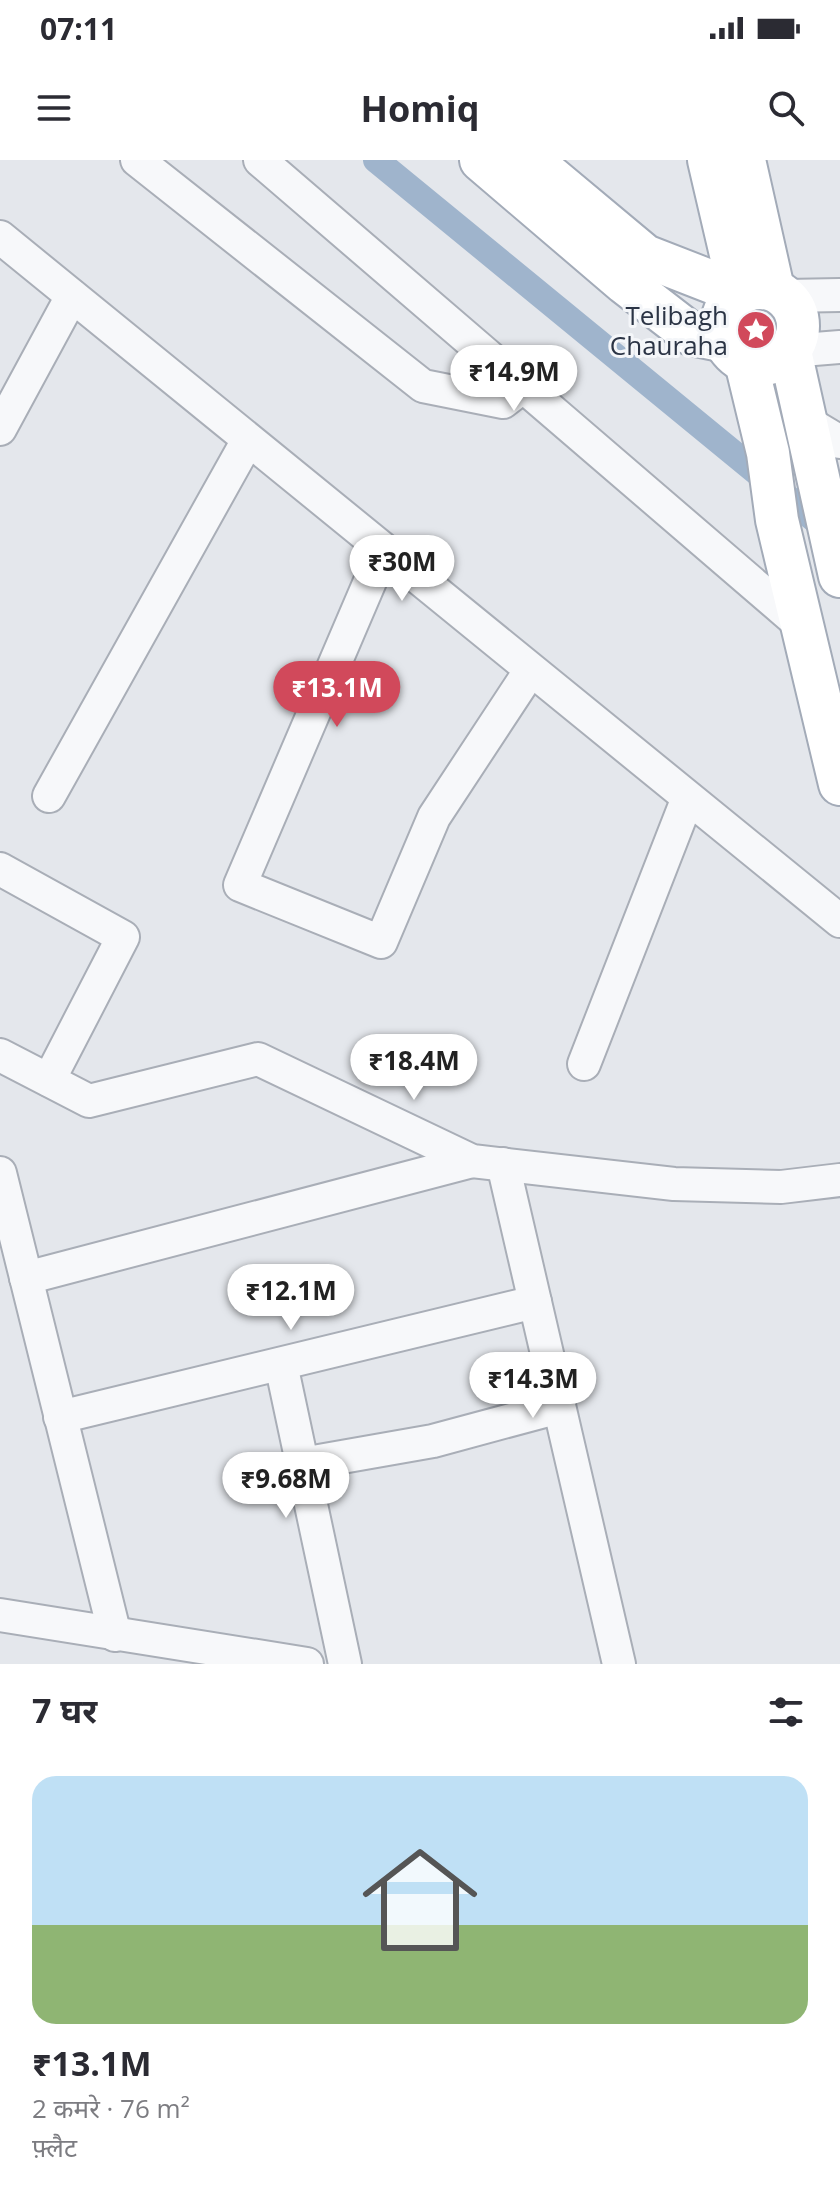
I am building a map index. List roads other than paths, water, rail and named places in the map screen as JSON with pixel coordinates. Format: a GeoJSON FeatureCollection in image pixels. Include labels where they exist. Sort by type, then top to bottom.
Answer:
{"type":"FeatureCollection","features":[{"type":"Feature","properties":{"kind":"main road"},"geometry":{"type":"LineString","coordinates":[[481,160],[625,283],[691,334],[763,364],[778,360],[790,351],[799,323],[796,309],[766,293],[645,256],[530,160]]}},
{"type":"Feature","properties":{"kind":"main road"},"geometry":{"type":"LineString","coordinates":[[709,160],[766,293]]}},
{"type":"Feature","properties":{"kind":"main road"},"geometry":{"type":"LineString","coordinates":[[744,160],[766,293]]}},
{"type":"Feature","properties":{"kind":"main road"},"geometry":{"type":"LineString","coordinates":[[766,293],[723,313],[768,453],[777,520],[840,784]]}},
{"type":"Feature","properties":{"kind":"main road"},"geometry":{"type":"LineString","coordinates":[[790,351],[829,430],[817,477],[839,573]]}},
{"type":"Feature","properties":{"kind":"street"},"geometry":{"type":"LineString","coordinates":[[137,160],[423,386],[503,402],[525,385]]}},
{"type":"Feature","properties":{"kind":"street"},"geometry":{"type":"LineString","coordinates":[[260,160],[801,625]]}},
{"type":"Feature","properties":{"kind":"street"},"geometry":{"type":"LineString","coordinates":[[0,237],[687,800],[840,921]]}},
{"type":"Feature","properties":{"kind":"street"},"geometry":{"type":"LineString","coordinates":[[766,293],[840,295]]}},
{"type":"Feature","properties":{"kind":"street"},"geometry":{"type":"LineString","coordinates":[[0,429],[72,296]]}},
{"type":"Feature","properties":{"kind":"street"},"geometry":{"type":"LineString","coordinates":[[790,351],[840,347]]}},
{"type":"Feature","properties":{"kind":"street"},"geometry":{"type":"LineString","coordinates":[[49,796],[248,440]]}},
{"type":"Feature","properties":{"kind":"street"},"geometry":{"type":"LineString","coordinates":[[383,551],[240,885],[381,942],[434,817],[530,671]]}},
{"type":"Feature","properties":{"kind":"street"},"geometry":{"type":"LineString","coordinates":[[584,1064],[687,800]]}},
{"type":"Feature","properties":{"kind":"street"},"geometry":{"type":"LineString","coordinates":[[0,869],[123,937],[49,1080]]}},
{"type":"Feature","properties":{"kind":"street"},"geometry":{"type":"LineString","coordinates":[[0,1055],[89,1101],[258,1059],[487,1162],[674,1184],[781,1187],[840,1180]]}},
{"type":"Feature","properties":{"kind":"street"},"geometry":{"type":"LineString","coordinates":[[26,1278],[487,1162]]}},
{"type":"Feature","properties":{"kind":"street"},"geometry":{"type":"LineString","coordinates":[[487,1162],[535,1302],[619,1664]]}},
{"type":"Feature","properties":{"kind":"street"},"geometry":{"type":"LineString","coordinates":[[0,1173],[115,1635]]}},
{"type":"Feature","properties":{"kind":"street"},"geometry":{"type":"LineString","coordinates":[[60,1417],[535,1302]]}},
{"type":"Feature","properties":{"kind":"street"},"geometry":{"type":"LineString","coordinates":[[281,1364],[345,1664]]}},
{"type":"Feature","properties":{"kind":"street"},"geometry":{"type":"LineString","coordinates":[[302,1463],[433,1441],[559,1407]]}},
{"type":"Feature","properties":{"kind":"street"},"geometry":{"type":"LineString","coordinates":[[0,1615],[307,1664]]}},
{"type":"Feature","properties":{"kind":"waterway"},"geometry":{"type":"LineString","coordinates":[[376,160],[831,533]]}},
{"type":"Feature","properties":{"kind":"place","name":"Telibagh Chauraha"},"geometry":{"type":"Point","coordinates":[756,330]}}]}
